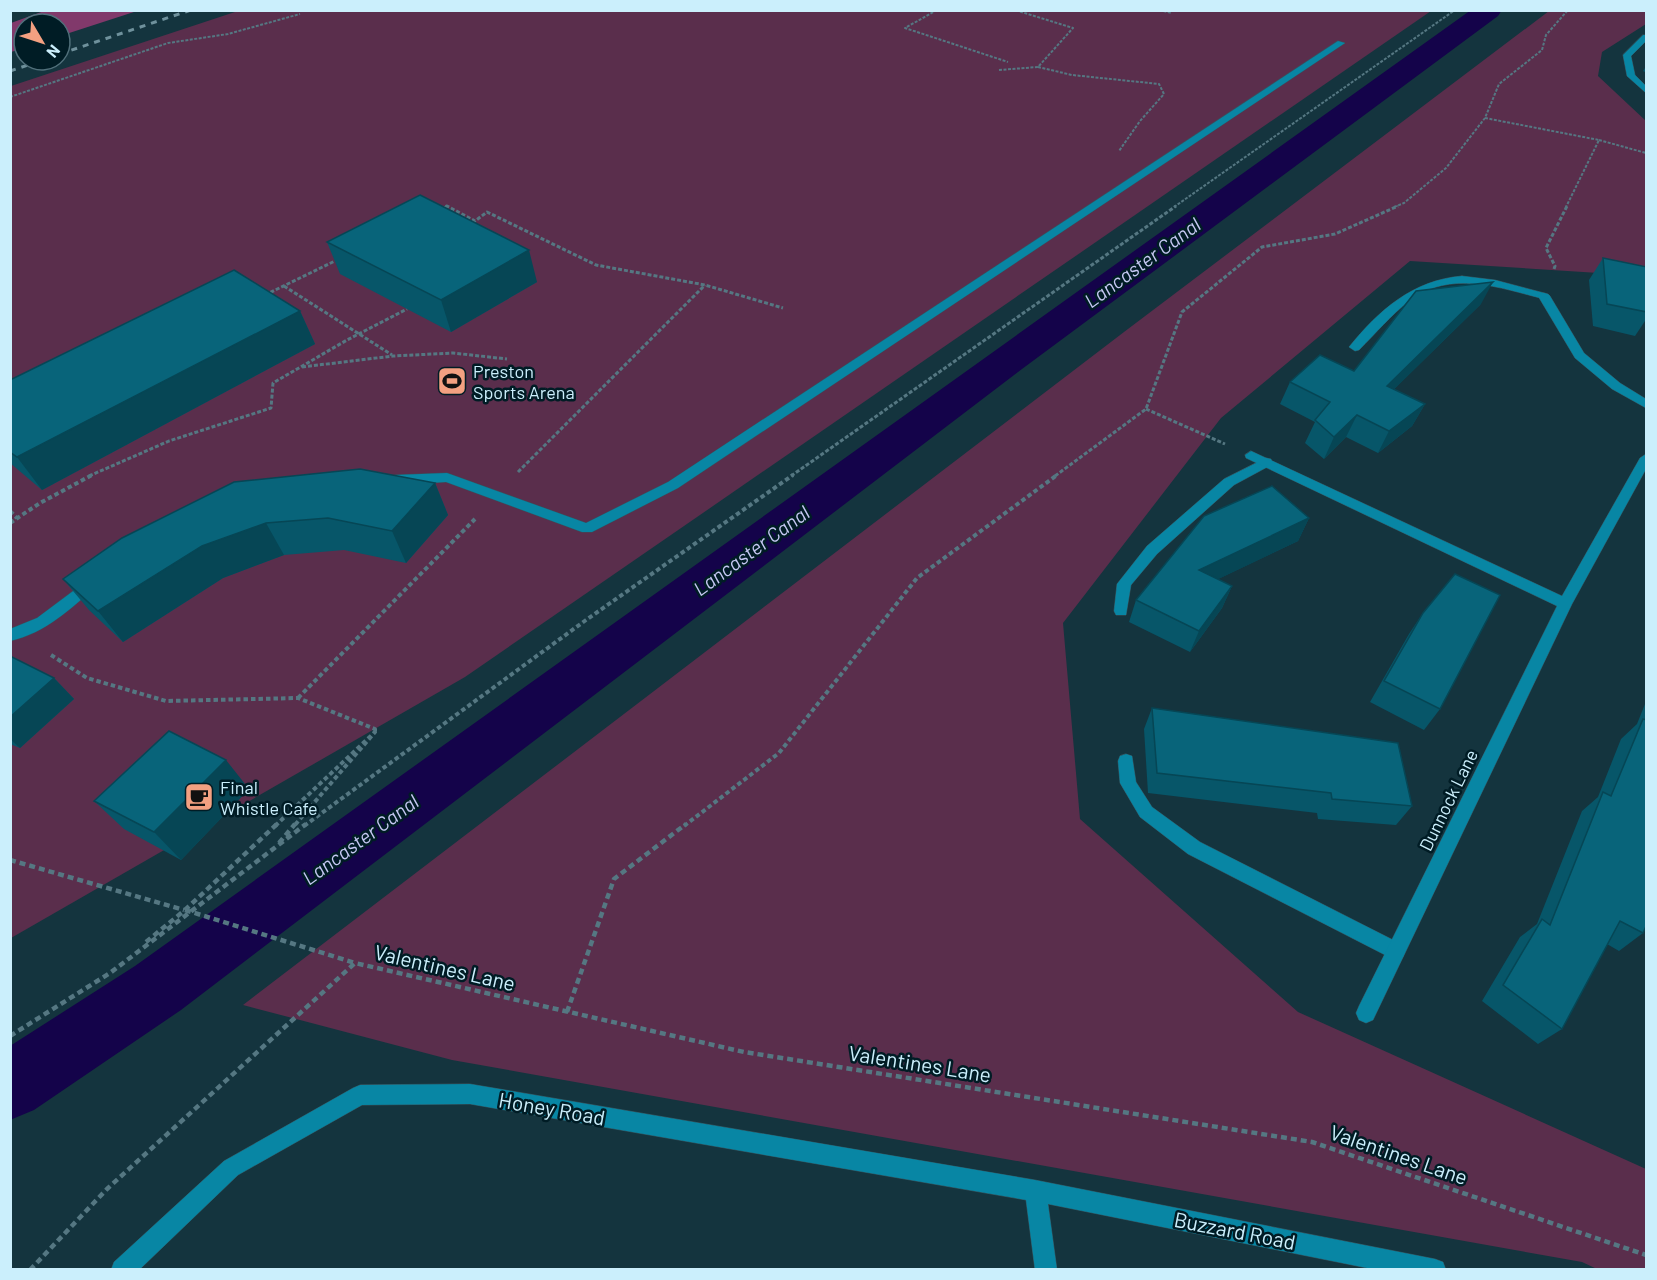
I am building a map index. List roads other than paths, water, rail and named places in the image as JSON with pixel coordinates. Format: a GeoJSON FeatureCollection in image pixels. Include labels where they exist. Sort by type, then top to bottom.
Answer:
{"type":"FeatureCollection","features":[{"type":"Feature","properties":{"kind":"street"},"geometry":{"type":"LineString","coordinates":[[1647,37],[1627,55],[1631,76],[1647,90]]}},
{"type":"Feature","properties":{"kind":"street"},"geometry":{"type":"LineString","coordinates":[[376,482],[447,477],[587,529],[673,485],[1341,43]]}},
{"type":"Feature","properties":{"kind":"street"},"geometry":{"type":"LineString","coordinates":[[1355,347],[1412,293],[1446,280],[1477,279],[1544,296],[1579,355],[1616,386],[1647,404]]}},
{"type":"Feature","properties":{"kind":"street"},"geometry":{"type":"LineString","coordinates":[[1251,455],[1565,604]]}},
{"type":"Feature","properties":{"kind":"street","name":"Dunnock Lane"},"geometry":{"type":"LineString","coordinates":[[1366,1013],[1565,604],[1647,458]]}},
{"type":"Feature","properties":{"kind":"street"},"geometry":{"type":"LineString","coordinates":[[1121,611],[1124,584],[1152,550],[1229,482],[1266,462]]}},
{"type":"Feature","properties":{"kind":"street"},"geometry":{"type":"LineString","coordinates":[[15,635],[54,613],[99,577]]}},
{"type":"Feature","properties":{"kind":"street"},"geometry":{"type":"LineString","coordinates":[[1126,761],[1128,783],[1146,813],[1194,848],[1396,951]]}},
{"type":"Feature","properties":{"kind":"street","name":"Honey Road"},"geometry":{"type":"LineString","coordinates":[[123,1269],[231,1168],[360,1095],[470,1094],[1035,1191]]}},
{"type":"Feature","properties":{"kind":"street"},"geometry":{"type":"LineString","coordinates":[[1035,1191],[1046,1269]]}},
{"type":"Feature","properties":{"kind":"street","name":"Buzzard Road"},"geometry":{"type":"LineString","coordinates":[[1035,1191],[1436,1269]]}},
{"type":"Feature","properties":{"kind":"waterway","name":"Lancaster Canal"},"geometry":{"type":"LineString","coordinates":[[10,1086],[158,988],[1008,360],[1489,10]]}},
{"type":"Feature","properties":{"kind":"railway"},"geometry":{"type":"LineString","coordinates":[[72,50],[191,10]]}},
{"type":"Feature","properties":{"kind":"place","name":"Preston Sports Arena"},"geometry":{"type":"Point","coordinates":[452,381]}},
{"type":"Feature","properties":{"kind":"place","name":"Final Whistle Cafe"},"geometry":{"type":"Point","coordinates":[199,797]}}]}
